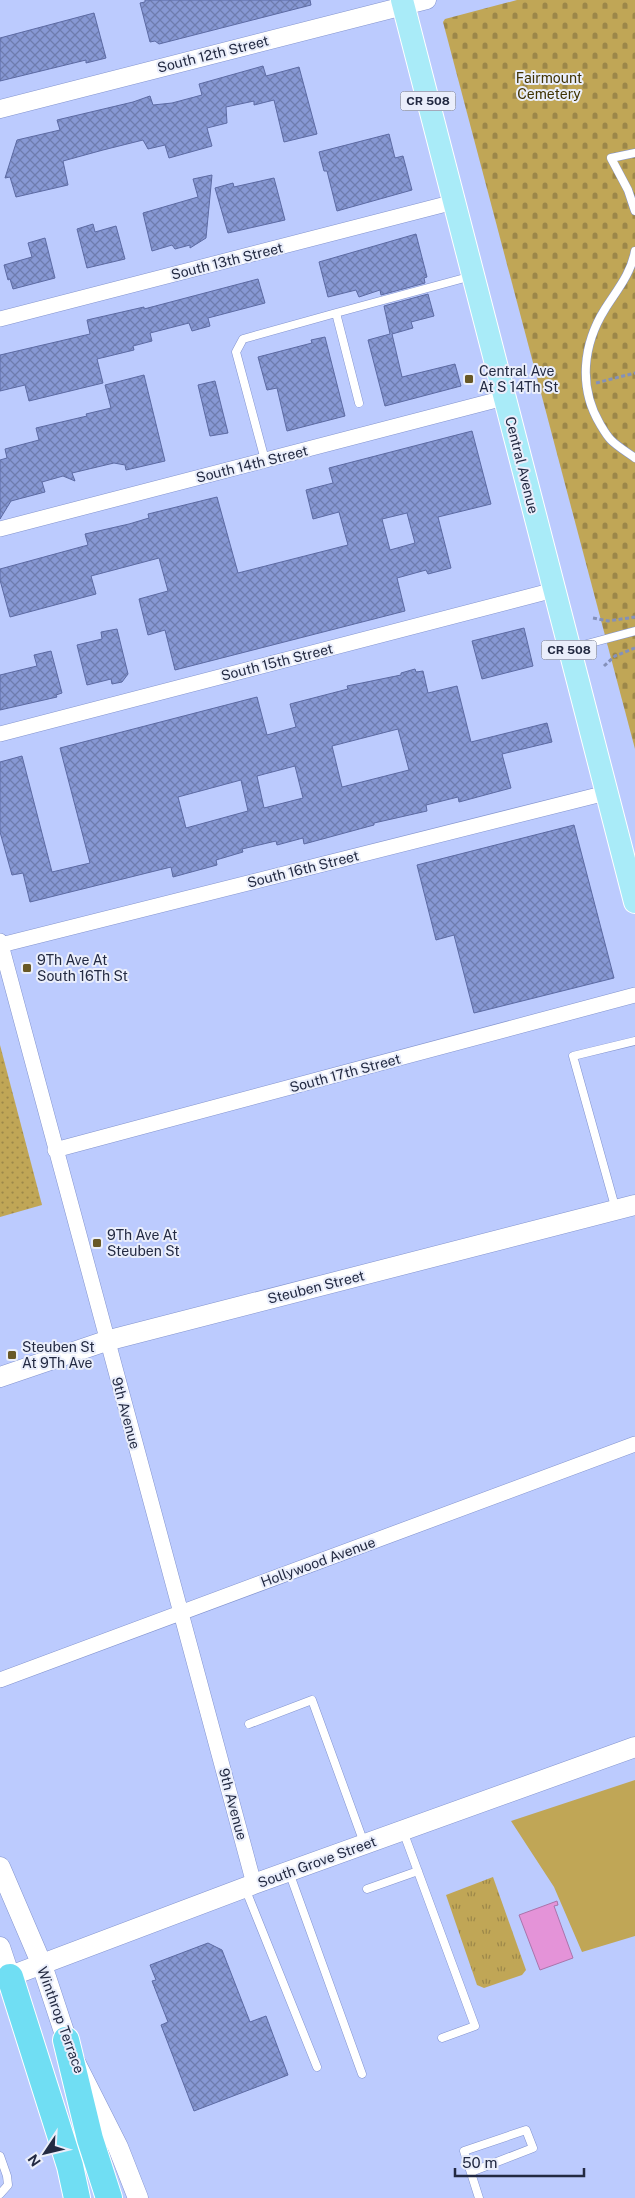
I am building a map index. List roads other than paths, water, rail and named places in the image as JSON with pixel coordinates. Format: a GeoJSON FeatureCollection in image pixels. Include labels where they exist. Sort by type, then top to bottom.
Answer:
{"type":"FeatureCollection","features":[{"type":"Feature","properties":{"kind":"highway"},"geometry":{"type":"LineString","coordinates":[[5,1979],[70,2166],[77,2198]]}},
{"type":"Feature","properties":{"kind":"highway"},"geometry":{"type":"LineString","coordinates":[[66,2040],[90,2140],[108,2198]]}},
{"type":"Feature","properties":{"kind":"main road","name":"Central Avenue"},"geometry":{"type":"LineString","coordinates":[[403,3],[635,902]]}},
{"type":"Feature","properties":{"kind":"main road","name":"Steuben Street"},"geometry":{"type":"LineString","coordinates":[[0,1377],[106,1341],[626,1207]]}},
{"type":"Feature","properties":{"kind":"main road","name":"South Grove Street"},"geometry":{"type":"LineString","coordinates":[[5,1979],[250,1886],[635,1747]]}},
{"type":"Feature","properties":{"kind":"main road","name":"Winthrop Terrace"},"geometry":{"type":"LineString","coordinates":[[0,1867],[42,1965],[66,2040],[79,2072],[118,2147],[138,2198]]}},
{"type":"Feature","properties":{"kind":"main road"},"geometry":{"type":"LineString","coordinates":[[0,1947],[5,1979]]}},
{"type":"Feature","properties":{"kind":"street","name":"South 12th Street"},"geometry":{"type":"LineString","coordinates":[[0,109],[403,3],[427,0]]}},
{"type":"Feature","properties":{"kind":"street","name":"South 13th Street"},"geometry":{"type":"LineString","coordinates":[[0,319],[454,202]]}},
{"type":"Feature","properties":{"kind":"street","name":"South 14th Street"},"geometry":{"type":"LineString","coordinates":[[0,529],[504,398]]}},
{"type":"Feature","properties":{"kind":"street","name":"South 15th Street"},"geometry":{"type":"LineString","coordinates":[[0,734],[554,590]]}},
{"type":"Feature","properties":{"kind":"street","name":"South 16th Street"},"geometry":{"type":"LineString","coordinates":[[0,943],[606,793]]}},
{"type":"Feature","properties":{"kind":"street","name":"9th Avenue"},"geometry":{"type":"LineString","coordinates":[[0,943],[180,1614],[250,1886]]}},
{"type":"Feature","properties":{"kind":"street","name":"South 17th Street"},"geometry":{"type":"LineString","coordinates":[[55,1150],[635,995]]}},
{"type":"Feature","properties":{"kind":"street","name":"Hollywood Avenue"},"geometry":{"type":"LineString","coordinates":[[0,1680],[635,1444]]}},
{"type":"Feature","properties":{"kind":"lane"},"geometry":{"type":"LineString","coordinates":[[635,153],[611,158],[628,190],[635,211]]}},
{"type":"Feature","properties":{"kind":"lane"},"geometry":{"type":"LineString","coordinates":[[635,252],[622,284],[593,331],[586,353],[586,386],[594,414],[610,439],[635,458]]}},
{"type":"Feature","properties":{"kind":"lane"},"geometry":{"type":"LineString","coordinates":[[265,460],[236,352],[243,339],[473,276]]}},
{"type":"Feature","properties":{"kind":"lane"},"geometry":{"type":"LineString","coordinates":[[336,313],[359,403]]}},
{"type":"Feature","properties":{"kind":"lane"},"geometry":{"type":"LineString","coordinates":[[569,649],[635,631]]}},
{"type":"Feature","properties":{"kind":"lane"},"geometry":{"type":"LineString","coordinates":[[626,1207],[573,1056],[635,1041]]}},
{"type":"Feature","properties":{"kind":"lane"},"geometry":{"type":"LineString","coordinates":[[249,1724],[312,1700],[365,1844]]}},
{"type":"Feature","properties":{"kind":"lane"},"geometry":{"type":"LineString","coordinates":[[403,1831],[475,2026],[442,2038]]}},
{"type":"Feature","properties":{"kind":"lane"},"geometry":{"type":"LineString","coordinates":[[367,1889],[418,1871]]}},
{"type":"Feature","properties":{"kind":"lane"},"geometry":{"type":"LineString","coordinates":[[289,1872],[362,2074]]}},
{"type":"Feature","properties":{"kind":"lane"},"geometry":{"type":"LineString","coordinates":[[250,1886],[317,2067]]}},
{"type":"Feature","properties":{"kind":"lane"},"geometry":{"type":"LineString","coordinates":[[471,2172],[533,2148],[526,2130],[464,2151],[479,2198]]}},
{"type":"Feature","properties":{"kind":"lane"},"geometry":{"type":"LineString","coordinates":[[0,2156],[8,2185],[0,2194]]}},
{"type":"Feature","properties":{"kind":"place","name":"Central Ave At S 14Th St"},"geometry":{"type":"Point","coordinates":[469,379]}},
{"type":"Feature","properties":{"kind":"place","name":"9Th Ave At South 16Th St"},"geometry":{"type":"Point","coordinates":[27,968]}},
{"type":"Feature","properties":{"kind":"place","name":"9Th Ave At Steuben St"},"geometry":{"type":"Point","coordinates":[97,1243]}},
{"type":"Feature","properties":{"kind":"place","name":"Steuben St At 9Th Ave"},"geometry":{"type":"Point","coordinates":[12,1355]}},
{"type":"Feature","properties":{"kind":"park label","name":"Fairmount Cemetery"},"geometry":{"type":"Point","coordinates":[549,86]}}]}
